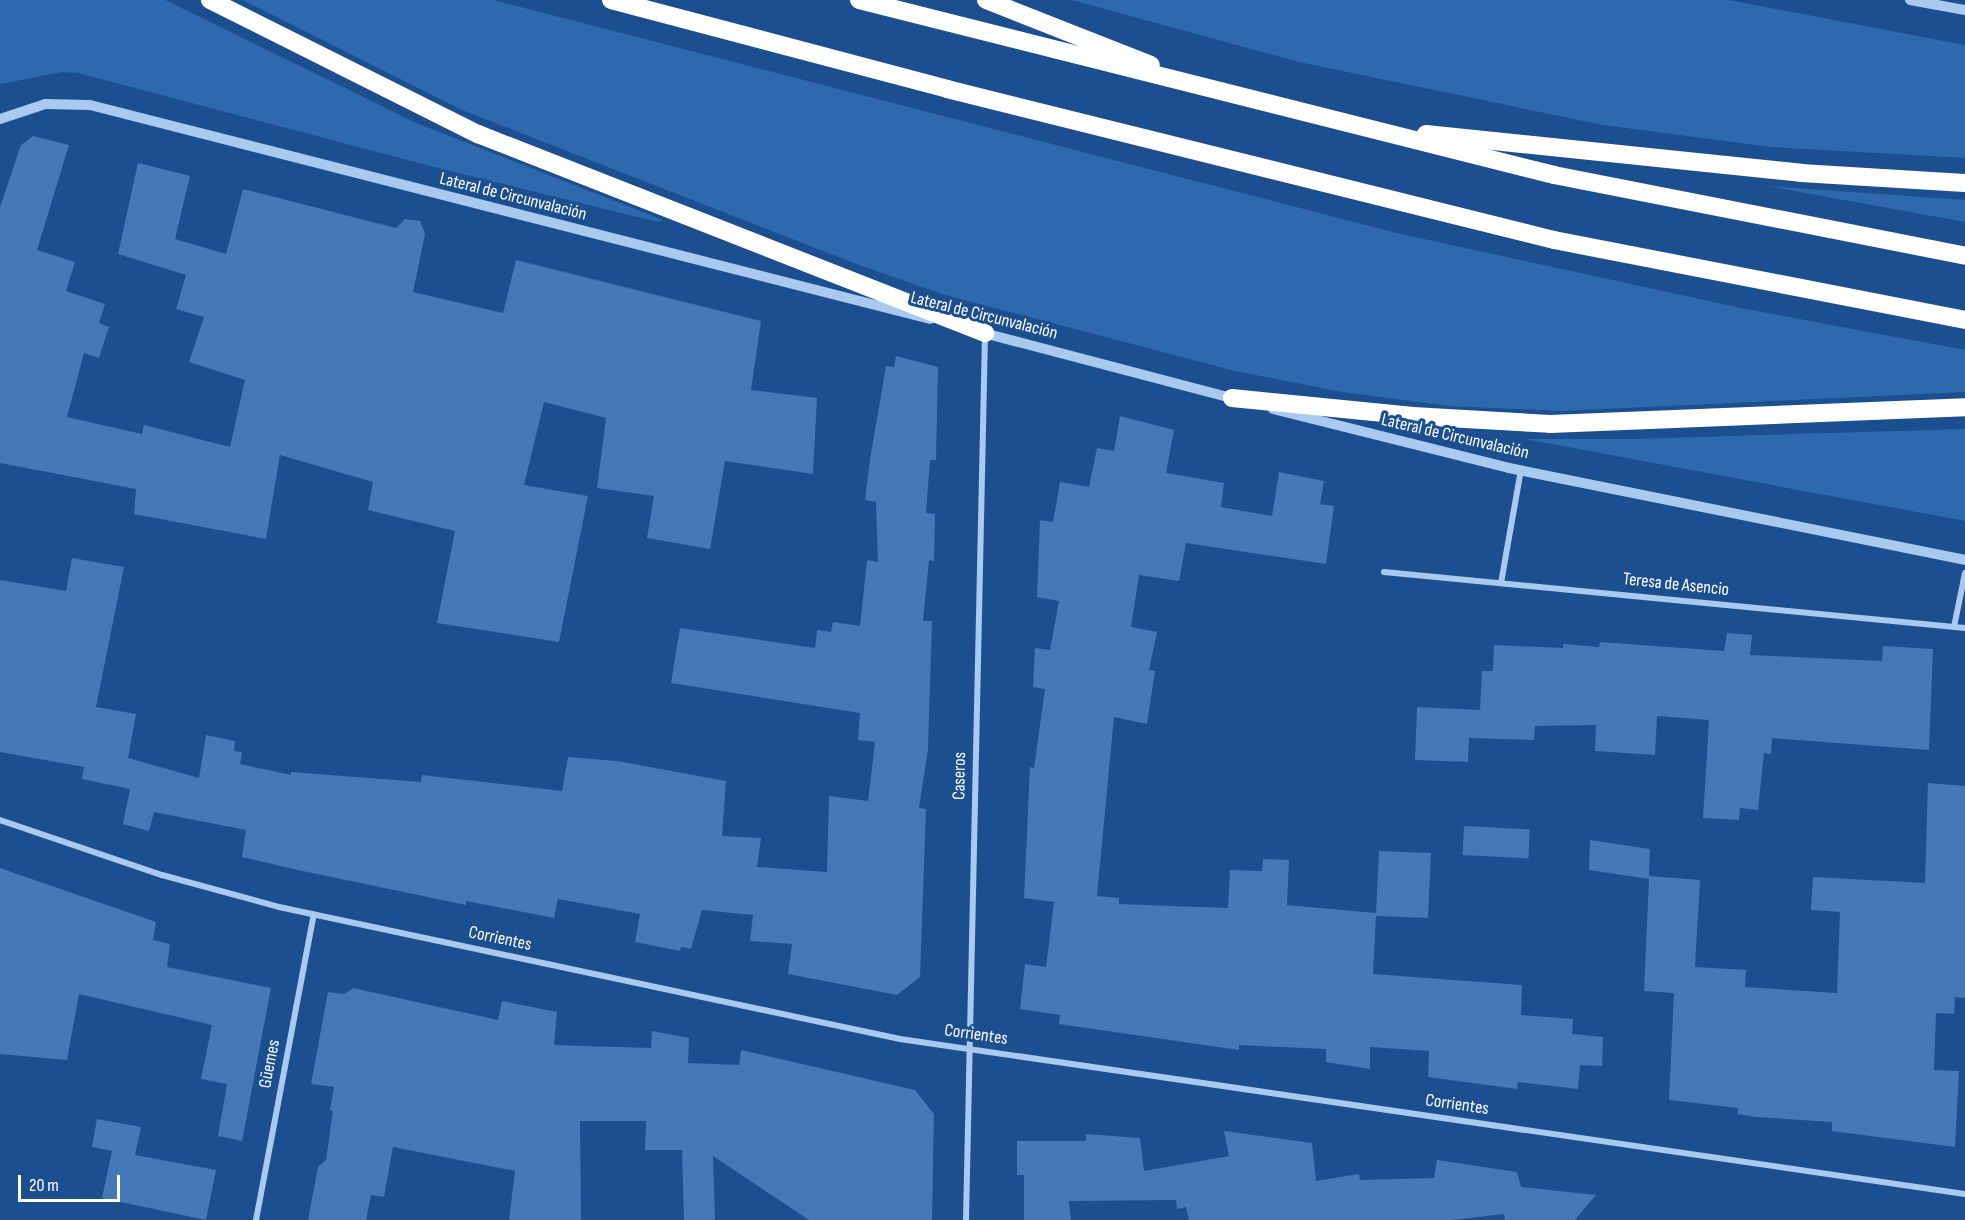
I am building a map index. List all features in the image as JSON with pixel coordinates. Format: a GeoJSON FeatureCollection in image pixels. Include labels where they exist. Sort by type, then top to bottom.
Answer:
{"type":"FeatureCollection","features":[{"type":"Feature","properties":{"kind":"highway"},"geometry":{"type":"LineString","coordinates":[[210,0],[478,134],[985,333]]}},
{"type":"Feature","properties":{"kind":"highway"},"geometry":{"type":"LineString","coordinates":[[611,0],[947,89],[1532,234],[1965,320]]}},
{"type":"Feature","properties":{"kind":"highway"},"geometry":{"type":"LineString","coordinates":[[859,0],[1222,94],[1566,177],[1965,256]]}},
{"type":"Feature","properties":{"kind":"highway"},"geometry":{"type":"LineString","coordinates":[[986,0],[1222,94]]}},
{"type":"Feature","properties":{"kind":"highway"},"geometry":{"type":"LineString","coordinates":[[1355,126],[1801,173],[1965,183]]}},
{"type":"Feature","properties":{"kind":"highway"},"geometry":{"type":"LineString","coordinates":[[1232,398],[1413,416],[1550,424],[1965,407]]}},
{"type":"Feature","properties":{"kind":"street"},"geometry":{"type":"LineString","coordinates":[[1910,0],[1965,10]]}},
{"type":"Feature","properties":{"kind":"street","name":"Lateral de Circunvalación"},"geometry":{"type":"LineString","coordinates":[[0,119],[45,105],[90,105],[1521,470],[1965,560]]}},
{"type":"Feature","properties":{"kind":"street","name":"Caseros"},"geometry":{"type":"LineString","coordinates":[[966,1220],[985,333]]}},
{"type":"Feature","properties":{"kind":"street"},"geometry":{"type":"LineString","coordinates":[[1501,583],[1521,470]]}},
{"type":"Feature","properties":{"kind":"street","name":"Teresa de Asencio"},"geometry":{"type":"LineString","coordinates":[[1384,572],[1965,628]]}},
{"type":"Feature","properties":{"kind":"street"},"geometry":{"type":"LineString","coordinates":[[1954,627],[1965,573]]}},
{"type":"Feature","properties":{"kind":"street","name":"Corrientes"},"geometry":{"type":"LineString","coordinates":[[0,820],[162,875],[314,914],[900,1039],[1965,1194]]}},
{"type":"Feature","properties":{"kind":"street","name":"Güemes"},"geometry":{"type":"LineString","coordinates":[[256,1220],[314,914]]}},
{"type":"Feature","properties":{"kind":"shaded area"},"geometry":{"type":"Polygon","coordinates":[[[0,0],[165,0],[414,122],[663,220],[658,222],[438,168],[78,73],[62,72],[0,84],[0,0]]]}},
{"type":"Feature","properties":{"kind":"shaded area"},"geometry":{"type":"Polygon","coordinates":[[[243,0],[493,0],[1401,234],[1741,308],[1965,350],[1965,392],[1562,411],[1449,406],[1342,392],[1235,371],[945,295],[859,265],[462,110],[243,0]]]}},
{"type":"Feature","properties":{"kind":"shaded area"},"geometry":{"type":"Polygon","coordinates":[[[1072,0],[1729,0],[1965,45],[1965,158],[1771,147],[1603,125],[1299,62],[1072,0]]]}},
{"type":"Feature","properties":{"kind":"shaded area"},"geometry":{"type":"Polygon","coordinates":[[[1767,186],[1965,200],[1965,222],[1767,186]]]}},
{"type":"Feature","properties":{"kind":"shaded area"},"geometry":{"type":"Polygon","coordinates":[[[1965,429],[1965,521],[1525,439],[1632,439],[1965,429]]]}},
{"type":"Feature","properties":{"kind":"building"},"geometry":{"type":"Polygon","coordinates":[[[33,136],[69,145],[37,250],[75,262],[66,291],[105,304],[99,323],[109,327],[99,358],[84,353],[67,417],[142,434],[144,425],[230,447],[245,380],[189,362],[204,317],[176,309],[186,275],[118,254],[138,163],[190,176],[175,239],[226,254],[243,189],[396,228],[405,219],[420,221],[425,234],[413,292],[503,313],[516,260],[761,321],[751,390],[817,398],[813,474],[725,461],[710,549],[647,538],[654,496],[597,488],[606,418],[544,402],[524,485],[588,496],[559,642],[437,623],[455,531],[368,510],[373,482],[280,455],[266,539],[134,514],[136,489],[0,463],[0,207],[21,145],[33,136]]]}},
{"type":"Feature","properties":{"kind":"building"},"geometry":{"type":"Polygon","coordinates":[[[896,356],[938,367],[936,460],[930,460],[926,513],[935,514],[934,561],[929,560],[923,621],[932,621],[928,749],[919,808],[926,809],[920,977],[897,995],[788,974],[792,944],[750,941],[753,915],[702,910],[691,949],[681,947],[680,951],[635,942],[640,914],[558,899],[554,918],[466,901],[466,905],[298,870],[242,857],[246,830],[154,812],[149,831],[123,824],[130,789],[82,779],[84,767],[0,752],[0,580],[66,591],[72,558],[124,567],[96,707],[136,714],[128,758],[199,778],[206,735],[235,741],[234,751],[242,752],[240,764],[291,775],[291,772],[421,782],[422,775],[562,791],[568,757],[617,761],[726,781],[722,836],[761,838],[757,867],[827,872],[829,796],[868,801],[875,742],[858,740],[860,713],[671,683],[680,628],[815,648],[817,630],[831,632],[833,622],[860,626],[867,560],[878,562],[876,502],[865,500],[870,459],[886,366],[894,367],[896,356]]]}},
{"type":"Feature","properties":{"kind":"building"},"geometry":{"type":"Polygon","coordinates":[[[1120,416],[1174,430],[1166,473],[1224,483],[1221,507],[1272,516],[1279,472],[1324,481],[1320,504],[1334,506],[1326,564],[1186,543],[1179,581],[1139,575],[1131,627],[1157,632],[1149,670],[1155,671],[1147,724],[1114,717],[1097,896],[1119,898],[1119,904],[1228,908],[1230,870],[1262,871],[1263,859],[1289,860],[1287,905],[1376,913],[1379,851],[1431,853],[1428,918],[1376,916],[1373,974],[1522,985],[1521,1015],[1573,1019],[1572,1034],[1603,1037],[1602,1066],[1580,1065],[1578,1089],[1518,1082],[1517,1089],[1428,1077],[1429,1051],[1370,1047],[1370,1069],[1326,1062],[1326,1049],[1239,1045],[1239,1050],[1059,1024],[1060,1015],[1020,1009],[1025,964],[1046,967],[1054,902],[1024,898],[1030,767],[1034,768],[1045,689],[1033,687],[1035,648],[1050,650],[1059,601],[1037,597],[1040,520],[1053,522],[1060,482],[1089,487],[1097,448],[1114,451],[1120,416]]]}},
{"type":"Feature","properties":{"kind":"building"},"geometry":{"type":"Polygon","coordinates":[[[1727,633],[1752,635],[1750,655],[1882,661],[1883,646],[1933,649],[1929,750],[1772,738],[1771,754],[1764,753],[1758,810],[1740,808],[1739,820],[1703,818],[1709,720],[1657,716],[1655,755],[1595,751],[1596,725],[1535,726],[1534,740],[1469,738],[1468,762],[1415,760],[1417,707],[1480,710],[1482,671],[1493,671],[1494,645],[1563,648],[1563,644],[1599,647],[1600,642],[1724,651],[1727,633]]]}},
{"type":"Feature","properties":{"kind":"building"},"geometry":{"type":"Polygon","coordinates":[[[1928,783],[1965,786],[1965,998],[1955,997],[1954,1014],[1936,1013],[1934,1070],[1959,1071],[1955,1147],[1832,1131],[1832,1122],[1756,1117],[1738,1114],[1738,1108],[1669,1100],[1674,993],[1644,991],[1649,879],[1589,870],[1590,840],[1650,849],[1649,876],[1700,880],[1695,967],[1746,970],[1745,987],[1837,993],[1840,912],[1811,910],[1813,877],[1925,883],[1928,783]]]}},
{"type":"Feature","properties":{"kind":"building"},"geometry":{"type":"Polygon","coordinates":[[[1464,826],[1530,829],[1528,858],[1462,855],[1464,826]]]}},
{"type":"Feature","properties":{"kind":"building"},"geometry":{"type":"Polygon","coordinates":[[[0,868],[156,922],[153,940],[170,944],[167,967],[271,988],[242,1141],[218,1136],[227,1084],[201,1079],[212,1025],[79,994],[67,1060],[0,1054],[0,868]]]}},
{"type":"Feature","properties":{"kind":"building"},"geometry":{"type":"Polygon","coordinates":[[[353,988],[498,1020],[502,1001],[557,1012],[554,1045],[651,1048],[652,1031],[689,1038],[688,1063],[739,1065],[741,1050],[915,1090],[934,1114],[932,1220],[809,1220],[713,1156],[715,1220],[684,1220],[682,1150],[645,1150],[646,1121],[580,1121],[581,1220],[509,1220],[515,1171],[393,1147],[384,1197],[371,1195],[366,1220],[308,1220],[318,1167],[326,1160],[333,1111],[330,1110],[334,1087],[311,1084],[328,992],[344,994],[353,988]]]}},
{"type":"Feature","properties":{"kind":"building"},"geometry":{"type":"Polygon","coordinates":[[[97,1119],[141,1127],[135,1155],[216,1170],[206,1220],[102,1198],[112,1151],[92,1147],[97,1119]]]}},
{"type":"Feature","properties":{"kind":"building"},"geometry":{"type":"Polygon","coordinates":[[[1224,1131],[1312,1143],[1316,1181],[1359,1174],[1360,1180],[1434,1178],[1437,1160],[1517,1172],[1521,1187],[1596,1195],[1575,1220],[1505,1220],[1504,1214],[1452,1220],[1189,1220],[1186,1207],[1177,1209],[1176,1200],[1069,1201],[1071,1220],[1024,1220],[1024,1175],[1017,1175],[1017,1141],[1086,1141],[1086,1134],[1140,1138],[1144,1171],[1229,1156],[1224,1131]]]}}]}
